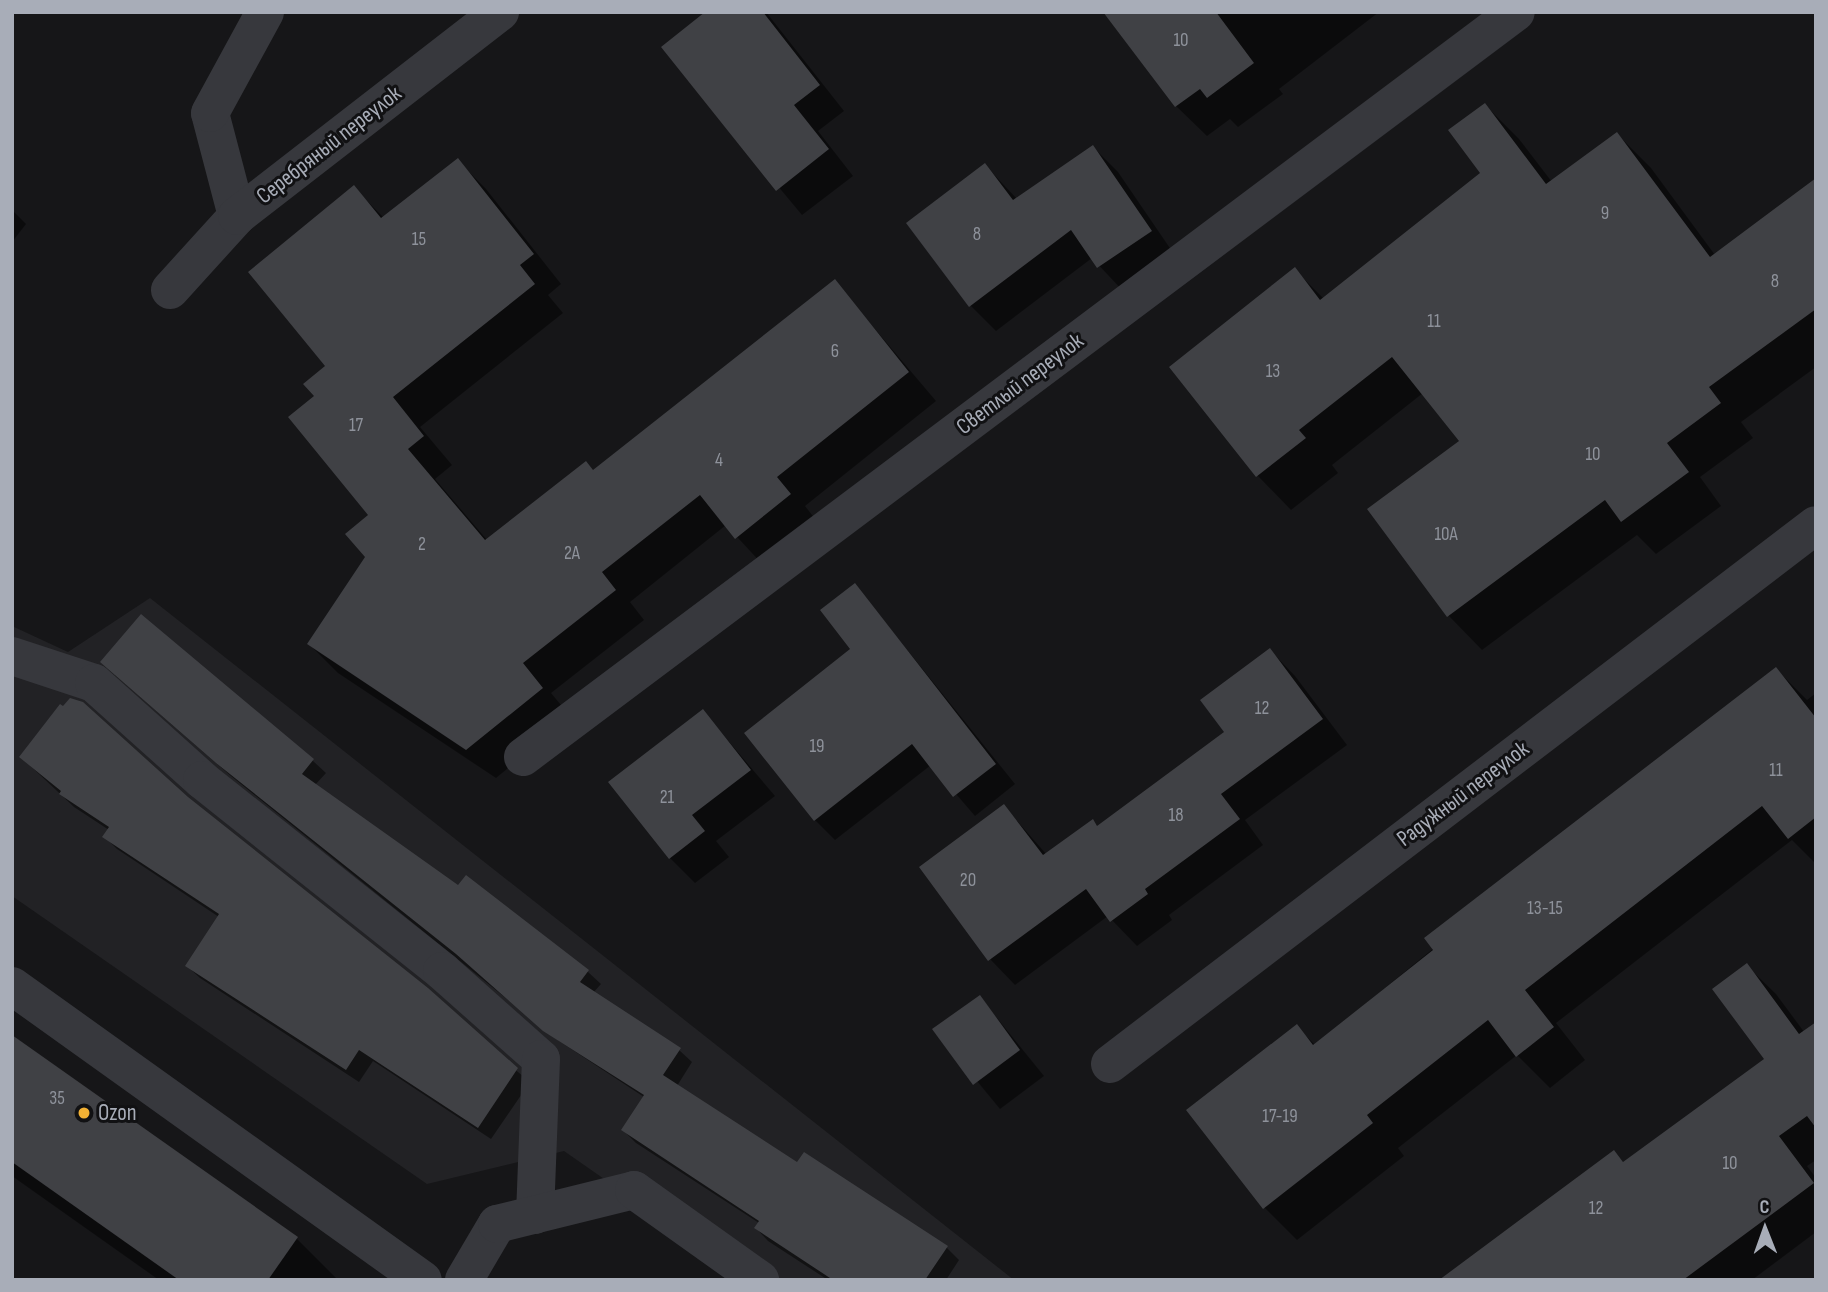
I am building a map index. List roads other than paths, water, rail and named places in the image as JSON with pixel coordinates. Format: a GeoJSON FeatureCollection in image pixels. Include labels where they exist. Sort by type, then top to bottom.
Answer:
{"type":"FeatureCollection","features":[{"type":"Feature","properties":{"kind":"street"},"geometry":{"type":"LineString","coordinates":[[237,216],[210,113],[265,12]]}},
{"type":"Feature","properties":{"kind":"street","name":"Серебряный переулок"},"geometry":{"type":"LineString","coordinates":[[170,290],[237,216],[500,12]]}},
{"type":"Feature","properties":{"kind":"street","name":"Светлый переулок"},"geometry":{"type":"LineString","coordinates":[[523,757],[1516,12]]}},
{"type":"Feature","properties":{"kind":"street","name":"Радужный переулок"},"geometry":{"type":"LineString","coordinates":[[1110,1064],[1816,525]]}},
{"type":"Feature","properties":{"kind":"street"},"geometry":{"type":"LineString","coordinates":[[12,656],[94,683],[202,780],[442,971],[541,1059],[535,1215]]}},
{"type":"Feature","properties":{"kind":"street"},"geometry":{"type":"LineString","coordinates":[[12,986],[399,1273]]}},
{"type":"Feature","properties":{"kind":"street"},"geometry":{"type":"LineString","coordinates":[[464,1280],[497,1224],[634,1190],[760,1280]]}},
{"type":"Feature","properties":{"kind":"place","name":"Ozon"},"geometry":{"type":"Point","coordinates":[84,1113]}}]}
